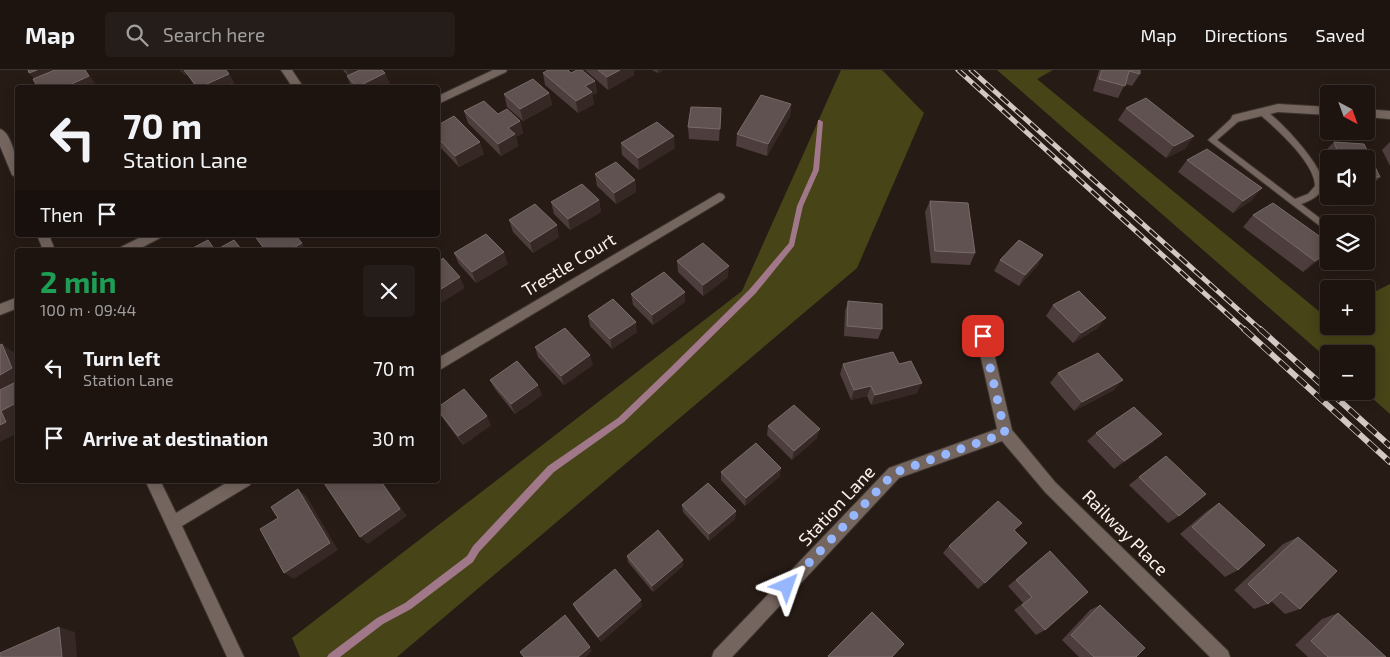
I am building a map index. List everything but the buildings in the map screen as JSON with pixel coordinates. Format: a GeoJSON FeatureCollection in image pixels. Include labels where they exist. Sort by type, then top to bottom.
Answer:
{"type":"FeatureCollection","features":[{"type":"Feature","properties":{"kind":"street"},"geometry":{"type":"LineString","coordinates":[[286,70],[298,85]]}},
{"type":"Feature","properties":{"kind":"street"},"geometry":{"type":"LineString","coordinates":[[440,99],[502,70]]}},
{"type":"Feature","properties":{"kind":"street"},"geometry":{"type":"LineString","coordinates":[[1237,118],[1278,108],[1320,110]]}},
{"type":"Feature","properties":{"kind":"street"},"geometry":{"type":"LineString","coordinates":[[1375,114],[1390,115]]}},
{"type":"Feature","properties":{"kind":"street"},"geometry":{"type":"LineString","coordinates":[[0,132],[15,168]]}},
{"type":"Feature","properties":{"kind":"street","name":"Trestle Court"},"geometry":{"type":"LineString","coordinates":[[440,364],[719,197]]}},
{"type":"Feature","properties":{"kind":"street"},"geometry":{"type":"LineString","coordinates":[[129,248],[152,237]]}},
{"type":"Feature","properties":{"kind":"street"},"geometry":{"type":"LineString","coordinates":[[0,310],[15,303]]}},
{"type":"Feature","properties":{"kind":"street"},"geometry":{"type":"LineString","coordinates":[[983,336],[1005,433]]}},
{"type":"Feature","properties":{"kind":"street","name":"Station Lane"},"geometry":{"type":"LineString","coordinates":[[720,657],[894,473],[1005,433]]}},
{"type":"Feature","properties":{"kind":"street","name":"Railway Place"},"geometry":{"type":"LineString","coordinates":[[1005,433],[1050,487],[1222,657]]}},
{"type":"Feature","properties":{"kind":"street"},"geometry":{"type":"LineString","coordinates":[[153,483],[236,657]]}},
{"type":"Feature","properties":{"kind":"street"},"geometry":{"type":"LineString","coordinates":[[172,524],[240,483]]}},
{"type":"Feature","properties":{"kind":"lane"},"geometry":{"type":"LineString","coordinates":[[1262,112],[1285,132],[1311,166],[1319,182],[1318,188],[1312,196],[1294,203]]}},
{"type":"Feature","properties":{"kind":"lane"},"geometry":{"type":"LineString","coordinates":[[1237,118],[1212,140],[1320,223]]}},
{"type":"Feature","properties":{"kind":"shaded area"},"geometry":{"type":"Polygon","coordinates":[[[841,70],[882,70],[924,113],[857,268],[397,657],[300,657],[292,638],[742,291],[841,70]]]}},
{"type":"Feature","properties":{"kind":"shaded area"},"geometry":{"type":"Polygon","coordinates":[[[997,70],[1053,70],[1037,79],[1320,312],[1320,335],[1375,335],[1375,292],[1390,284],[1390,414],[1374,400],[1375,345],[1320,345],[1320,352],[997,70]]]}},
{"type":"Feature","properties":{"kind":"waterway"},"geometry":{"type":"LineString","coordinates":[[332,657],[380,621],[408,606],[470,559],[476,549],[551,469],[621,420],[752,292],[792,244],[800,206],[816,170],[820,122]]}},
{"type":"Feature","properties":{"kind":"railway"},"geometry":{"type":"LineString","coordinates":[[958,70],[1245,330]]}},
{"type":"Feature","properties":{"kind":"railway"},"geometry":{"type":"LineString","coordinates":[[971,70],[1261,330]]}},
{"type":"Feature","properties":{"kind":"railway"},"geometry":{"type":"LineString","coordinates":[[1244,329],[1390,462]]}},
{"type":"Feature","properties":{"kind":"railway"},"geometry":{"type":"LineString","coordinates":[[1260,329],[1390,446]]}},
{"type":"Feature","properties":{"kind":"route"},"geometry":{"type":"LineString","coordinates":[[787,586],[894,473],[1005,433],[983,336]]}}]}
